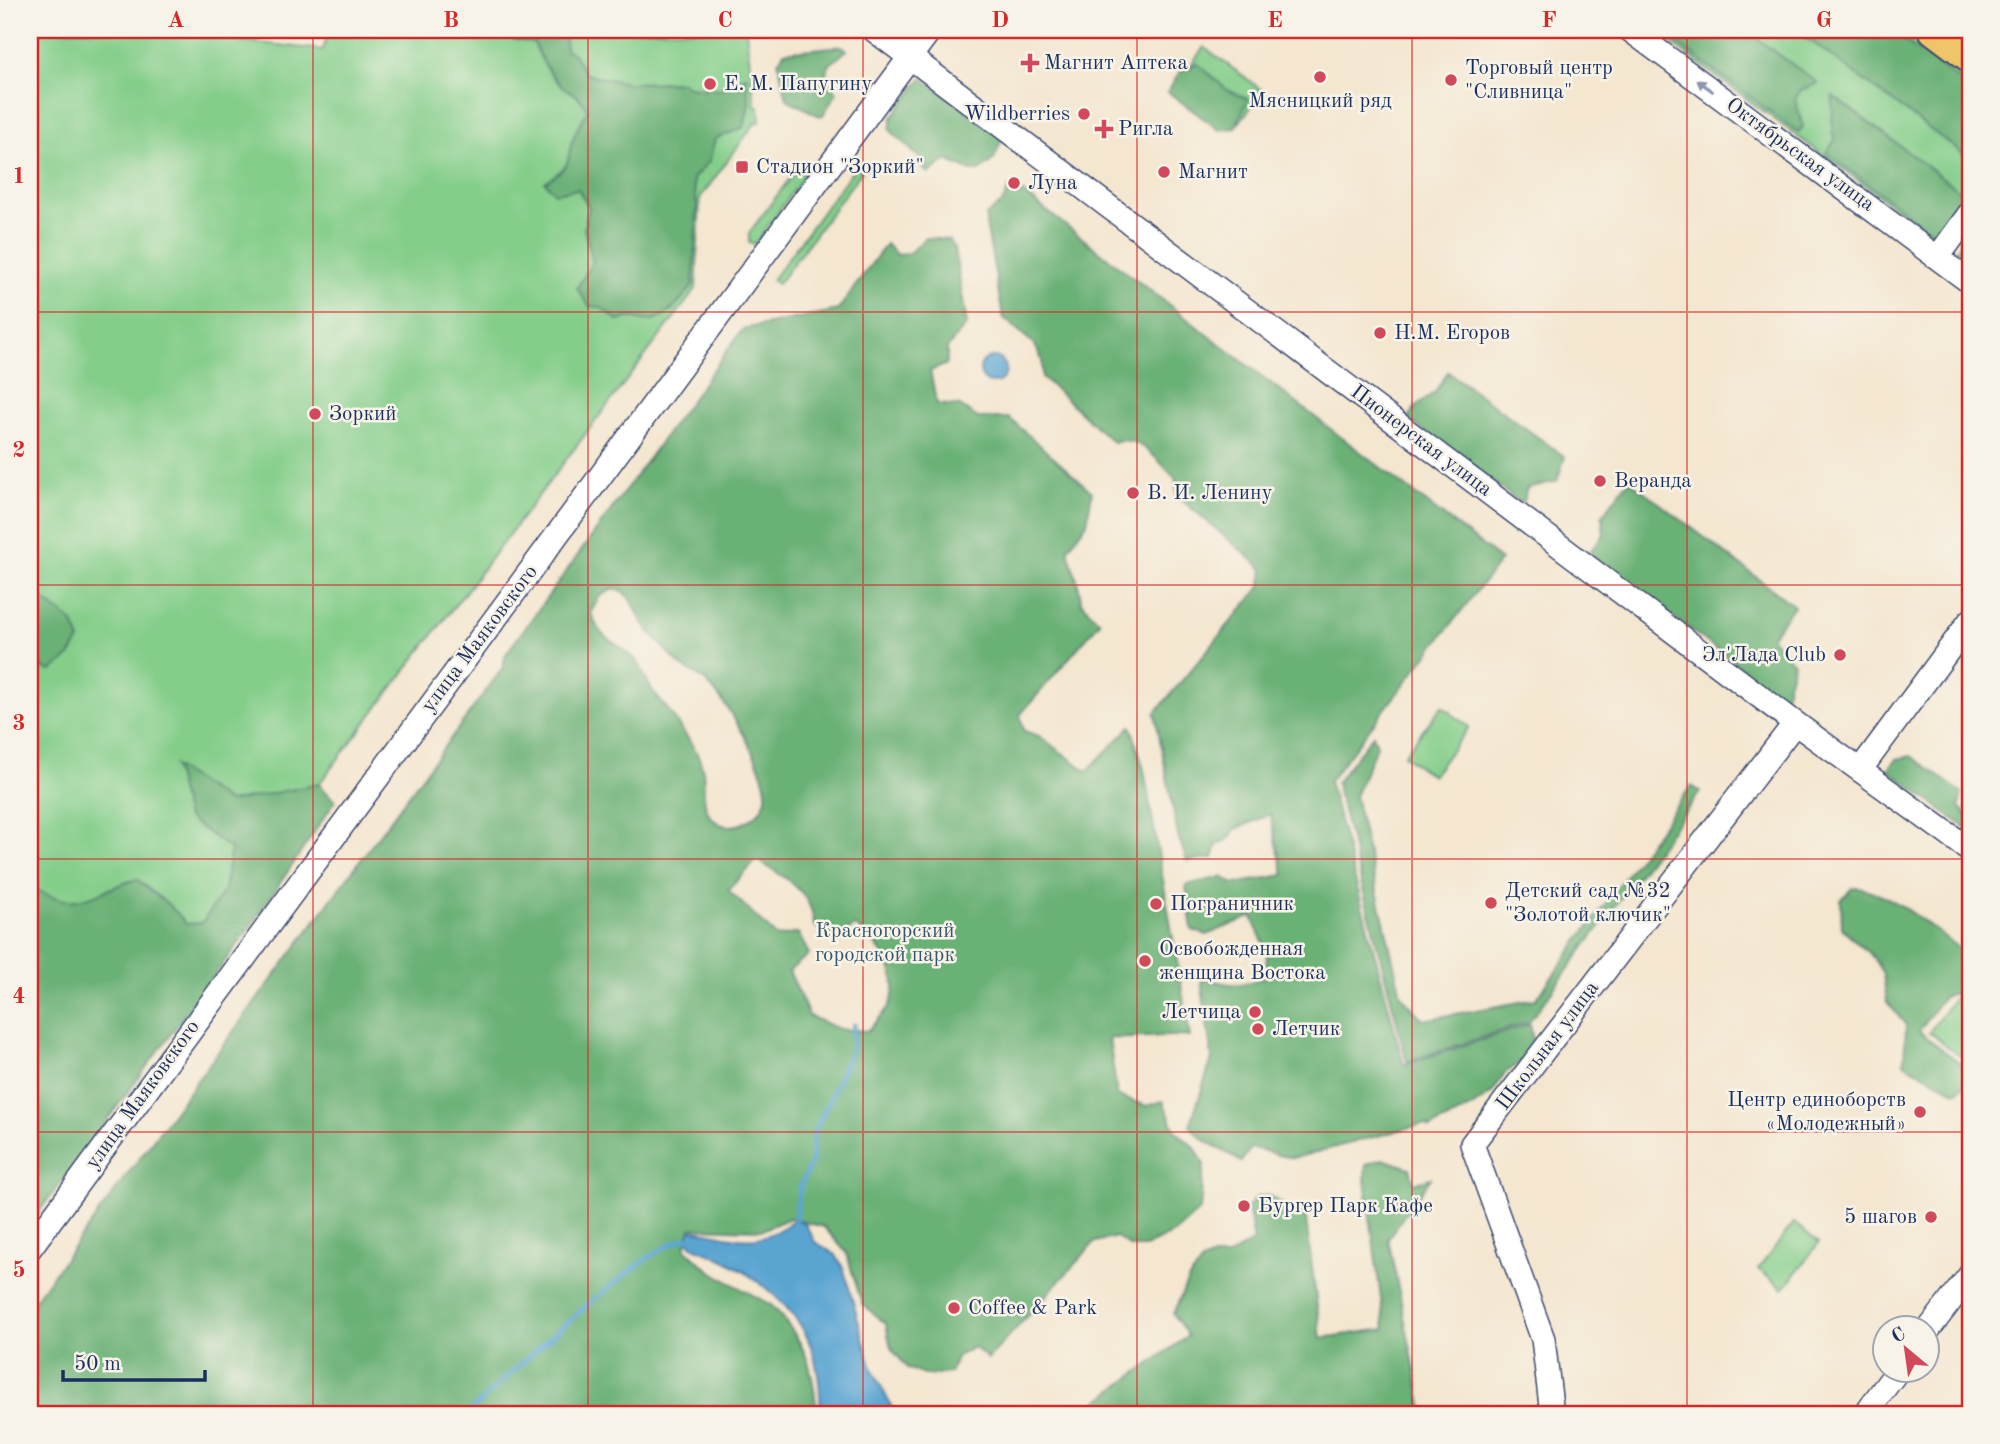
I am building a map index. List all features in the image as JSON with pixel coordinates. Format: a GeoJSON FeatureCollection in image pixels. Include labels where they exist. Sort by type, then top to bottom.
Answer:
{"type":"FeatureCollection","features":[{"type":"Feature","properties":{"kind":"main road"},"geometry":{"type":"LineString","coordinates":[[1933,30],[1970,58]]}},
{"type":"Feature","properties":{"kind":"street","name":"Пионерская улица"},"geometry":{"type":"LineString","coordinates":[[874,30],[1795,723],[1970,850]]}},
{"type":"Feature","properties":{"kind":"street","name":"улица Маяковского"},"geometry":{"type":"LineString","coordinates":[[30,1248],[930,30]]}},
{"type":"Feature","properties":{"kind":"street","name":"Октябрьская улица"},"geometry":{"type":"LineString","coordinates":[[1630,30],[1970,282]]}},
{"type":"Feature","properties":{"kind":"street"},"geometry":{"type":"LineString","coordinates":[[1938,257],[1970,213]]}},
{"type":"Feature","properties":{"kind":"street"},"geometry":{"type":"LineString","coordinates":[[1860,770],[1970,621]]}},
{"type":"Feature","properties":{"kind":"street","name":"Школьная улица"},"geometry":{"type":"LineString","coordinates":[[1552,1414],[1543,1339],[1472,1144],[1795,723]]}},
{"type":"Feature","properties":{"kind":"street"},"geometry":{"type":"LineString","coordinates":[[1940,1315],[1970,1275]]}},
{"type":"Feature","properties":{"kind":"street"},"geometry":{"type":"LineString","coordinates":[[1865,1414],[1888,1384]]}},
{"type":"Feature","properties":{"kind":"green space","name":"Зоркий"},"geometry":{"type":"Polygon","coordinates":[[[30,30],[141,30],[323,50],[329,30],[746,30],[755,106],[759,106],[760,122],[756,122],[700,198],[696,289],[319,784],[107,1055],[30,1020],[30,30]]]}},
{"type":"Feature","properties":{"kind":"green space"},"geometry":{"type":"Polygon","coordinates":[[[505,30],[564,30],[566,50],[575,55],[585,74],[627,83],[682,82],[688,87],[719,90],[746,76],[749,103],[744,127],[715,139],[709,161],[693,179],[697,206],[693,286],[665,315],[648,321],[629,318],[619,321],[600,307],[589,306],[577,288],[593,261],[584,229],[589,207],[578,189],[555,193],[545,182],[568,162],[574,136],[588,110],[579,97],[563,87],[554,77],[534,43],[512,39],[505,30]]]}},
{"type":"Feature","properties":{"kind":"green space"},"geometry":{"type":"Polygon","coordinates":[[[1653,30],[1901,30],[1970,81],[1970,193],[1936,238],[1653,30]]]}},
{"type":"Feature","properties":{"kind":"green space"},"geometry":{"type":"Polygon","coordinates":[[[1659,30],[1745,30],[1818,83],[1800,91],[1795,99],[1803,127],[1798,132],[1659,30]]]}},
{"type":"Feature","properties":{"kind":"green space"},"geometry":{"type":"Polygon","coordinates":[[[1796,30],[1890,30],[1970,88],[1970,159],[1796,30]]]}},
{"type":"Feature","properties":{"kind":"green space"},"geometry":{"type":"Polygon","coordinates":[[[842,46],[847,50],[828,66],[825,79],[837,92],[823,115],[819,116],[787,99],[778,62],[784,52],[842,46]]]}},
{"type":"Feature","properties":{"kind":"green space"},"geometry":{"type":"Polygon","coordinates":[[[1204,47],[1263,91],[1239,123],[1180,80],[1204,47]]]}},
{"type":"Feature","properties":{"kind":"green space"},"geometry":{"type":"Polygon","coordinates":[[[1197,63],[1227,90],[1248,99],[1235,128],[1219,130],[1168,92],[1179,73],[1197,63]]]}},
{"type":"Feature","properties":{"kind":"green space"},"geometry":{"type":"Polygon","coordinates":[[[922,78],[1002,138],[994,159],[980,171],[971,171],[947,160],[929,173],[923,169],[926,164],[890,130],[892,117],[922,78]]]}},
{"type":"Feature","properties":{"kind":"green space"},"geometry":{"type":"Polygon","coordinates":[[[1833,96],[1959,190],[1961,196],[1934,233],[1826,153],[1835,140],[1832,131],[1833,96]]]}},
{"type":"Feature","properties":{"kind":"green space"},"geometry":{"type":"Polygon","coordinates":[[[856,166],[862,171],[778,284],[772,280],[856,166]]]}},
{"type":"Feature","properties":{"kind":"green space"},"geometry":{"type":"Polygon","coordinates":[[[803,171],[804,176],[755,244],[749,243],[749,233],[794,173],[803,171]]]}},
{"type":"Feature","properties":{"kind":"green space"},"geometry":{"type":"Polygon","coordinates":[[[1009,188],[1019,196],[1022,192],[1501,560],[1329,781],[1404,1065],[1530,1024],[1535,1053],[1505,1073],[1492,1093],[1472,1107],[1430,1128],[1427,1125],[1419,1125],[1298,1157],[1286,1157],[1251,1148],[1241,1162],[1207,1141],[1190,1125],[1212,1059],[1201,980],[1238,984],[1263,978],[1267,958],[1265,945],[1252,916],[1207,935],[1192,930],[1186,885],[1222,877],[1234,884],[1284,875],[1270,814],[1234,830],[1230,838],[1217,845],[1213,858],[1187,861],[1178,836],[1155,713],[1261,586],[1263,569],[1176,495],[1176,479],[1155,457],[1140,445],[1122,440],[1113,442],[1042,377],[1042,360],[1035,345],[1003,317],[986,224],[986,216],[1003,202],[1009,188]]]}},
{"type":"Feature","properties":{"kind":"green space"},"geometry":{"type":"Polygon","coordinates":[[[1970,230],[1970,269],[1952,255],[1970,230]]]}},
{"type":"Feature","properties":{"kind":"green space","name":"Красногорский городской парк"},"geometry":{"type":"Polygon","coordinates":[[[926,238],[949,240],[954,248],[967,324],[947,348],[947,364],[930,371],[937,404],[960,406],[978,418],[1009,418],[1092,492],[1087,523],[1068,549],[1081,602],[1100,622],[1020,715],[1024,731],[1039,736],[1087,771],[1131,726],[1144,770],[1190,1037],[1109,1038],[1117,1096],[1147,1106],[1163,1101],[1175,1130],[1195,1148],[1204,1164],[1200,1210],[1174,1233],[1145,1247],[1130,1247],[1117,1237],[1095,1242],[988,1359],[974,1347],[957,1356],[950,1373],[928,1375],[908,1369],[891,1348],[886,1324],[862,1304],[846,1252],[824,1227],[790,1218],[762,1230],[691,1228],[685,1248],[715,1273],[771,1305],[793,1331],[809,1364],[817,1414],[30,1414],[30,1306],[502,669],[506,654],[743,329],[838,310],[886,244],[897,255],[909,253],[926,238]],[[615,588],[600,596],[591,612],[595,623],[604,636],[636,660],[654,692],[694,748],[703,773],[704,800],[712,818],[729,826],[747,821],[762,808],[766,790],[758,764],[743,734],[716,693],[705,681],[678,663],[646,627],[628,596],[615,588]],[[757,860],[728,890],[777,937],[798,933],[809,954],[789,971],[809,1016],[839,1029],[867,1031],[887,1009],[893,994],[892,972],[881,951],[856,926],[833,939],[814,925],[808,902],[795,886],[757,860]]]}},
{"type":"Feature","properties":{"kind":"green space"},"geometry":{"type":"Polygon","coordinates":[[[1448,372],[1565,457],[1557,481],[1527,488],[1522,504],[1408,419],[1416,406],[1435,392],[1448,372]]]}},
{"type":"Feature","properties":{"kind":"green space"},"geometry":{"type":"Polygon","coordinates":[[[1629,480],[1794,606],[1771,637],[1794,663],[1784,699],[1588,554],[1604,534],[1602,516],[1629,480]]]}},
{"type":"Feature","properties":{"kind":"green space"},"geometry":{"type":"Polygon","coordinates":[[[30,589],[72,621],[80,640],[70,656],[51,671],[41,667],[30,655],[30,589]]]}},
{"type":"Feature","properties":{"kind":"green space"},"geometry":{"type":"Polygon","coordinates":[[[1442,706],[1469,727],[1432,776],[1404,755],[1442,706]]]}},
{"type":"Feature","properties":{"kind":"green space"},"geometry":{"type":"Polygon","coordinates":[[[1373,735],[1377,745],[1355,796],[1401,995],[1423,1020],[1536,999],[1691,786],[1700,792],[1529,1022],[1407,1062],[1336,783],[1373,735]]]}},
{"type":"Feature","properties":{"kind":"green space"},"geometry":{"type":"Polygon","coordinates":[[[1911,756],[1962,793],[1959,806],[1970,819],[1970,831],[1888,770],[1897,759],[1911,756]]]}},
{"type":"Feature","properties":{"kind":"green space"},"geometry":{"type":"Polygon","coordinates":[[[174,766],[229,802],[319,784],[335,801],[254,922],[30,1224],[30,886],[47,895],[73,900],[84,899],[137,879],[186,924],[202,923],[224,890],[231,849],[187,818],[174,766]]]}},
{"type":"Feature","properties":{"kind":"green space"},"geometry":{"type":"Polygon","coordinates":[[[1852,888],[1882,895],[1898,904],[1970,957],[1970,1006],[1954,993],[1943,997],[1919,1031],[1970,1071],[1970,1081],[1956,1092],[1904,1063],[1906,1025],[1887,1002],[1883,974],[1873,957],[1842,928],[1841,900],[1852,888]]]}},
{"type":"Feature","properties":{"kind":"green space"},"geometry":{"type":"Polygon","coordinates":[[[1955,997],[1970,1008],[1970,1063],[1929,1032],[1955,997]]]}},
{"type":"Feature","properties":{"kind":"green space"},"geometry":{"type":"Polygon","coordinates":[[[1382,1159],[1410,1168],[1414,1183],[1431,1178],[1388,1238],[1424,1414],[1080,1414],[1188,1336],[1173,1314],[1188,1280],[1202,1262],[1213,1257],[1226,1257],[1254,1241],[1248,1207],[1256,1197],[1268,1195],[1289,1208],[1305,1212],[1321,1338],[1385,1329],[1365,1180],[1366,1164],[1382,1159]]]}},
{"type":"Feature","properties":{"kind":"green space"},"geometry":{"type":"Polygon","coordinates":[[[1794,1223],[1819,1243],[1783,1289],[1758,1269],[1794,1223]]]}},
{"type":"Feature","properties":{"kind":"water"},"geometry":{"type":"Polygon","coordinates":[[[993,357],[1002,361],[1006,370],[1002,379],[993,383],[984,379],[980,370],[984,361],[993,357]]]}},
{"type":"Feature","properties":{"kind":"water"},"geometry":{"type":"Polygon","coordinates":[[[794,1220],[804,1222],[815,1242],[836,1255],[844,1270],[871,1366],[895,1414],[821,1414],[815,1361],[810,1344],[795,1317],[758,1281],[730,1263],[691,1245],[687,1237],[691,1230],[756,1238],[780,1230],[794,1220]]]}},
{"type":"Feature","properties":{"kind":"waterway"},"geometry":{"type":"LineString","coordinates":[[794,1227],[800,1187],[811,1163],[814,1133],[851,1052],[854,1025]]}},
{"type":"Feature","properties":{"kind":"waterway"},"geometry":{"type":"LineString","coordinates":[[468,1414],[613,1284],[673,1243],[691,1238]]}},
{"type":"Feature","properties":{"kind":"place","name":"Магнит Аптека"},"geometry":{"type":"Point","coordinates":[1030,63]}},
{"type":"Feature","properties":{"kind":"place","name":"Мясницкий ряд"},"geometry":{"type":"Point","coordinates":[1320,77]}},
{"type":"Feature","properties":{"kind":"place","name":"Торговый центр \"Сливница\""},"geometry":{"type":"Point","coordinates":[1451,80]}},
{"type":"Feature","properties":{"kind":"place","name":"Е. М. Папугину"},"geometry":{"type":"Point","coordinates":[710,84]}},
{"type":"Feature","properties":{"kind":"place","name":"Wildberries"},"geometry":{"type":"Point","coordinates":[1084,114]}},
{"type":"Feature","properties":{"kind":"place","name":"Ригла"},"geometry":{"type":"Point","coordinates":[1104,129]}},
{"type":"Feature","properties":{"kind":"place","name":"Стадион \"Зоркий\""},"geometry":{"type":"Point","coordinates":[742,167]}},
{"type":"Feature","properties":{"kind":"place","name":"Магнит"},"geometry":{"type":"Point","coordinates":[1164,172]}},
{"type":"Feature","properties":{"kind":"place","name":"Луна"},"geometry":{"type":"Point","coordinates":[1014,183]}},
{"type":"Feature","properties":{"kind":"place","name":"Н.М. Егоров"},"geometry":{"type":"Point","coordinates":[1380,333]}},
{"type":"Feature","properties":{"kind":"place","name":"Зоркий"},"geometry":{"type":"Point","coordinates":[315,414]}},
{"type":"Feature","properties":{"kind":"place","name":"Веранда"},"geometry":{"type":"Point","coordinates":[1600,481]}},
{"type":"Feature","properties":{"kind":"place","name":"В. И. Ленину"},"geometry":{"type":"Point","coordinates":[1133,493]}},
{"type":"Feature","properties":{"kind":"place","name":"Эл'Лада Club"},"geometry":{"type":"Point","coordinates":[1840,655]}},
{"type":"Feature","properties":{"kind":"place","name":"Детский сад №32 \"Золотой ключик\""},"geometry":{"type":"Point","coordinates":[1491,903]}},
{"type":"Feature","properties":{"kind":"place","name":"Пограничник"},"geometry":{"type":"Point","coordinates":[1156,904]}},
{"type":"Feature","properties":{"kind":"place","name":"Освобожденная женщина Востока"},"geometry":{"type":"Point","coordinates":[1145,961]}},
{"type":"Feature","properties":{"kind":"place","name":"Летчица"},"geometry":{"type":"Point","coordinates":[1255,1012]}},
{"type":"Feature","properties":{"kind":"place","name":"Летчик"},"geometry":{"type":"Point","coordinates":[1258,1029]}},
{"type":"Feature","properties":{"kind":"place","name":"Центр единоборств «Молодежный»"},"geometry":{"type":"Point","coordinates":[1920,1112]}},
{"type":"Feature","properties":{"kind":"place","name":"Бургер Парк Кафе"},"geometry":{"type":"Point","coordinates":[1244,1206]}},
{"type":"Feature","properties":{"kind":"place","name":"5 шагов"},"geometry":{"type":"Point","coordinates":[1931,1217]}},
{"type":"Feature","properties":{"kind":"place","name":"Coffee & Park"},"geometry":{"type":"Point","coordinates":[954,1308]}}]}
